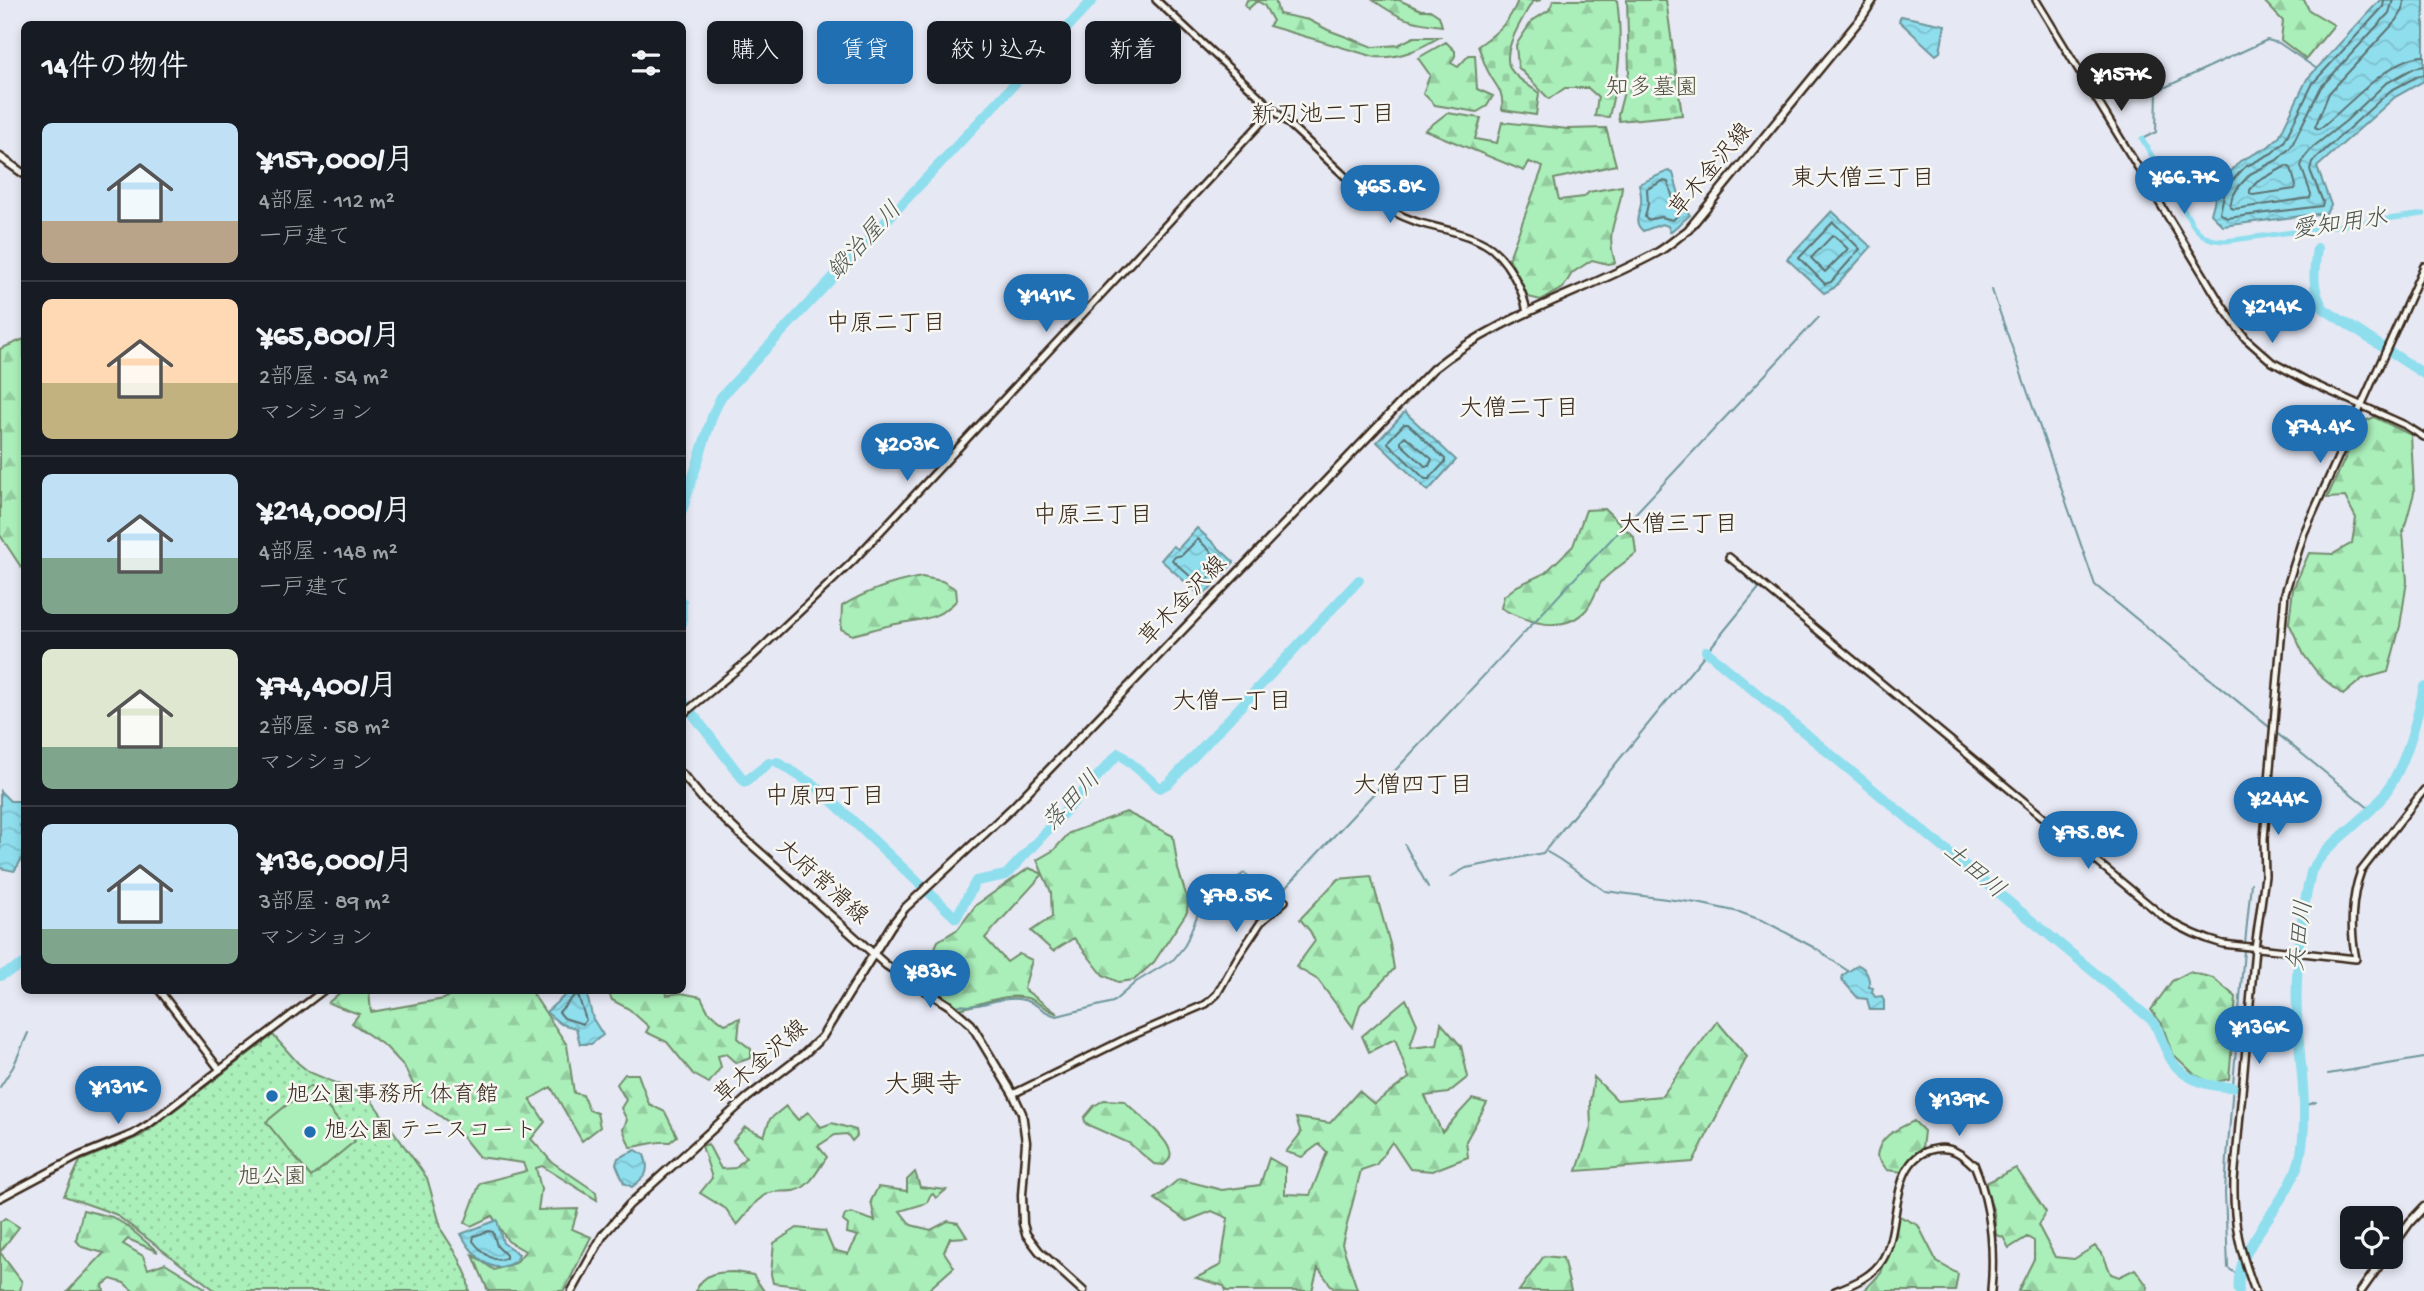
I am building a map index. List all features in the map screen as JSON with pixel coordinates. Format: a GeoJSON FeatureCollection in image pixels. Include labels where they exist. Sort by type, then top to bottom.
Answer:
{"type":"FeatureCollection","features":[{"type":"Feature","properties":{"kind":"main road","name":"草木金沢線"},"geometry":{"type":"LineString","coordinates":[[572,1291],[603,1235],[629,1205],[746,1100],[804,1055],[822,1037],[891,926],[912,901],[1013,807],[1433,369],[1479,335],[1660,251],[1688,230],[1873,0]]}},
{"type":"Feature","properties":{"kind":"main road"},"geometry":{"type":"LineString","coordinates":[[0,157],[21,172]]}},
{"type":"Feature","properties":{"kind":"main road","name":"大府常滑線"},"geometry":{"type":"LineString","coordinates":[[686,779],[743,837],[874,954],[908,980],[950,1006],[971,1024],[1022,1113],[1026,1142],[1022,1195],[1026,1234],[1039,1251],[1083,1291]]}},
{"type":"Feature","properties":{"kind":"main road"},"geometry":{"type":"LineString","coordinates":[[2403,1232],[2424,1207]]}},
{"type":"Feature","properties":{"kind":"main road"},"geometry":{"type":"LineString","coordinates":[[2361,1291],[2377,1269]]}},
{"type":"Feature","properties":{"kind":"street"},"geometry":{"type":"LineString","coordinates":[[1156,0],[1364,194],[1395,214],[1464,235],[1487,245],[1508,268],[1525,301],[1527,313]]}},
{"type":"Feature","properties":{"kind":"street"},"geometry":{"type":"LineString","coordinates":[[2036,0],[2217,297],[2246,339],[2282,369],[2424,437]]}},
{"type":"Feature","properties":{"kind":"street"},"geometry":{"type":"LineString","coordinates":[[686,712],[751,658],[848,565],[1273,110]]}},
{"type":"Feature","properties":{"kind":"street"},"geometry":{"type":"LineString","coordinates":[[2255,1291],[2240,1251],[2234,1209],[2234,1181],[2264,876],[2264,839],[2285,593],[2304,533],[2424,265]]}},
{"type":"Feature","properties":{"kind":"street"},"geometry":{"type":"LineString","coordinates":[[1729,557],[2165,918],[2186,932],[2204,939],[2223,944],[2357,959],[2353,902],[2361,871],[2424,790]]}},
{"type":"Feature","properties":{"kind":"street"},"geometry":{"type":"LineString","coordinates":[[1013,1094],[1129,1037],[1206,1004],[1217,993],[1263,919],[1285,901]]}},
{"type":"Feature","properties":{"kind":"street"},"geometry":{"type":"LineString","coordinates":[[162,994],[220,1070]]}},
{"type":"Feature","properties":{"kind":"street"},"geometry":{"type":"LineString","coordinates":[[0,1198],[79,1156],[133,1134],[319,994]]}},
{"type":"Feature","properties":{"kind":"street"},"geometry":{"type":"LineString","coordinates":[[1835,1291],[1865,1278],[1884,1259],[1906,1171],[1921,1154],[1942,1148],[1956,1151],[1974,1164],[1980,1178],[1992,1227],[1991,1291]]}},
{"type":"Feature","properties":{"kind":"green space"},"geometry":{"type":"Polygon","coordinates":[[[1247,0],[1275,0],[1279,14],[1309,20],[1373,47],[1398,45],[1414,37],[1440,37],[1401,55],[1375,57],[1269,26],[1273,21],[1264,5],[1257,1],[1248,9],[1245,5],[1247,0]]]}},
{"type":"Feature","properties":{"kind":"green space"},"geometry":{"type":"Polygon","coordinates":[[[1373,0],[1399,0],[1421,10],[1430,10],[1439,16],[1442,26],[1405,19],[1373,0]]]}},
{"type":"Feature","properties":{"kind":"green space","name":"知多墓園"},"geometry":{"type":"Polygon","coordinates":[[[1518,0],[1541,0],[1532,2],[1519,25],[1511,43],[1508,61],[1515,75],[1539,93],[1536,115],[1502,110],[1501,94],[1487,70],[1478,46],[1502,26],[1518,0]]]}},
{"type":"Feature","properties":{"kind":"green space"},"geometry":{"type":"Polygon","coordinates":[[[1554,0],[1617,0],[1619,59],[1609,117],[1595,116],[1598,97],[1588,88],[1565,88],[1549,99],[1518,67],[1516,45],[1532,21],[1549,10],[1554,0]]]}},
{"type":"Feature","properties":{"kind":"green space","name":"知多墓園"},"geometry":{"type":"Polygon","coordinates":[[[1627,0],[1666,0],[1682,115],[1619,121],[1618,115],[1629,72],[1627,0]]]}},
{"type":"Feature","properties":{"kind":"green space"},"geometry":{"type":"Polygon","coordinates":[[[2263,0],[2304,0],[2309,10],[2334,25],[2306,59],[2281,40],[2283,21],[2263,0]]]}},
{"type":"Feature","properties":{"kind":"green space"},"geometry":{"type":"Polygon","coordinates":[[[1446,42],[1455,51],[1451,63],[1458,67],[1469,55],[1475,55],[1477,89],[1493,96],[1487,106],[1477,112],[1435,105],[1423,93],[1430,75],[1418,58],[1446,42]]]}},
{"type":"Feature","properties":{"kind":"green space"},"geometry":{"type":"Polygon","coordinates":[[[1447,113],[1481,118],[1475,139],[1497,143],[1502,122],[1568,129],[1606,128],[1616,165],[1554,179],[1559,200],[1584,197],[1589,192],[1622,186],[1611,240],[1615,263],[1592,260],[1572,273],[1563,288],[1541,300],[1528,297],[1509,258],[1543,167],[1529,162],[1524,171],[1425,130],[1447,113]]]}},
{"type":"Feature","properties":{"kind":"green space"},"geometry":{"type":"Polygon","coordinates":[[[21,340],[21,567],[0,535],[0,349],[21,340]]]}},
{"type":"Feature","properties":{"kind":"green space"},"geometry":{"type":"Polygon","coordinates":[[[2374,417],[2411,435],[2414,493],[2403,533],[2407,581],[2400,626],[2388,672],[2362,679],[2343,695],[2320,676],[2304,655],[2289,623],[2293,589],[2309,553],[2333,554],[2352,543],[2356,518],[2345,497],[2327,498],[2361,423],[2374,417]]]}},
{"type":"Feature","properties":{"kind":"green space"},"geometry":{"type":"Polygon","coordinates":[[[1605,509],[1634,537],[1636,553],[1602,581],[1586,610],[1567,622],[1544,624],[1501,608],[1504,596],[1517,586],[1545,573],[1573,546],[1586,510],[1605,509]]]}},
{"type":"Feature","properties":{"kind":"green space"},"geometry":{"type":"Polygon","coordinates":[[[922,577],[942,581],[956,589],[957,600],[942,612],[926,618],[852,635],[841,629],[842,606],[881,587],[922,577]]]}},
{"type":"Feature","properties":{"kind":"green space"},"geometry":{"type":"Polygon","coordinates":[[[1126,812],[1173,836],[1178,869],[1188,901],[1187,912],[1154,962],[1134,980],[1118,982],[1103,975],[1074,938],[1053,951],[1031,931],[1052,917],[1051,892],[1037,860],[1054,850],[1069,833],[1126,812]]]}},
{"type":"Feature","properties":{"kind":"green space"},"geometry":{"type":"Polygon","coordinates":[[[1029,868],[1043,874],[985,938],[1007,962],[1019,954],[1032,960],[1024,989],[1058,1014],[1031,999],[1019,997],[1002,998],[959,1009],[919,981],[916,968],[929,961],[938,941],[958,929],[976,905],[1029,868]]]}},
{"type":"Feature","properties":{"kind":"green space"},"geometry":{"type":"Polygon","coordinates":[[[1371,876],[1390,944],[1394,969],[1360,1005],[1353,1027],[1318,980],[1296,967],[1315,941],[1300,919],[1338,879],[1371,876]]]}},
{"type":"Feature","properties":{"kind":"green space"},"geometry":{"type":"Polygon","coordinates":[[[2189,972],[2213,978],[2236,997],[2229,1079],[2212,1083],[2195,1075],[2172,1053],[2162,1024],[2151,1010],[2172,981],[2189,972]]]}},
{"type":"Feature","properties":{"kind":"green space"},"geometry":{"type":"Polygon","coordinates":[[[338,994],[369,994],[371,1012],[444,999],[451,994],[533,994],[567,1045],[574,1093],[583,1095],[589,1110],[597,1113],[600,1127],[582,1141],[551,1087],[530,1099],[545,1122],[531,1139],[552,1162],[596,1192],[597,1200],[542,1166],[536,1168],[541,1189],[538,1210],[578,1209],[572,1229],[591,1237],[564,1291],[488,1291],[473,1255],[494,1270],[516,1263],[525,1251],[508,1241],[492,1216],[471,1226],[465,1223],[480,1183],[526,1171],[523,1163],[479,1157],[454,1126],[423,1104],[404,1066],[386,1047],[352,1023],[359,1014],[328,1003],[338,994]]]}},
{"type":"Feature","properties":{"kind":"green space"},"geometry":{"type":"Polygon","coordinates":[[[609,994],[686,994],[701,997],[708,1011],[725,1024],[740,1018],[738,1039],[751,1049],[751,1058],[736,1063],[726,1054],[718,1056],[721,1067],[709,1083],[693,1074],[667,1042],[646,1032],[649,1027],[629,1009],[612,1000],[609,994]]]}},
{"type":"Feature","properties":{"kind":"green space"},"geometry":{"type":"Polygon","coordinates":[[[1406,999],[1417,1024],[1410,1048],[1437,1045],[1441,1023],[1461,1046],[1468,1077],[1448,1093],[1425,1096],[1442,1132],[1472,1099],[1487,1103],[1466,1141],[1468,1157],[1432,1171],[1410,1169],[1392,1142],[1376,1165],[1361,1170],[1342,1244],[1357,1289],[1333,1288],[1318,1268],[1312,1291],[1226,1291],[1224,1286],[1196,1278],[1221,1265],[1228,1218],[1212,1211],[1187,1221],[1155,1199],[1179,1179],[1222,1190],[1260,1185],[1269,1158],[1285,1167],[1285,1194],[1310,1195],[1327,1152],[1319,1144],[1302,1157],[1286,1152],[1301,1133],[1296,1118],[1330,1123],[1359,1091],[1374,1104],[1409,1078],[1395,1039],[1369,1052],[1362,1036],[1406,999]]]}},
{"type":"Feature","properties":{"kind":"green space"},"geometry":{"type":"Polygon","coordinates":[[[1717,1021],[1747,1057],[1693,1162],[1577,1171],[1591,1127],[1590,1102],[1594,1077],[1617,1100],[1662,1096],[1717,1021]]]}},
{"type":"Feature","properties":{"kind":"green space","name":"旭公園"},"geometry":{"type":"Polygon","coordinates":[[[273,1035],[309,1072],[369,1097],[427,1178],[442,1231],[467,1276],[469,1291],[216,1291],[115,1214],[64,1196],[80,1161],[141,1136],[273,1035]]]}},
{"type":"Feature","properties":{"kind":"green space"},"geometry":{"type":"Polygon","coordinates":[[[625,1074],[638,1074],[649,1104],[665,1112],[677,1136],[670,1142],[630,1147],[623,1129],[627,1120],[621,1108],[626,1100],[617,1084],[625,1074]]]}},
{"type":"Feature","properties":{"kind":"green space","name":"旭公園 テニスコート"},"geometry":{"type":"Polygon","coordinates":[[[310,1086],[355,1141],[311,1177],[266,1122],[310,1086]]]}},
{"type":"Feature","properties":{"kind":"green space"},"geometry":{"type":"Polygon","coordinates":[[[1104,1100],[1124,1101],[1150,1124],[1167,1145],[1170,1159],[1164,1165],[1154,1164],[1129,1143],[1086,1124],[1084,1118],[1094,1106],[1104,1100]]]}},
{"type":"Feature","properties":{"kind":"green space"},"geometry":{"type":"Polygon","coordinates":[[[786,1106],[798,1120],[808,1112],[821,1127],[832,1123],[856,1130],[857,1136],[852,1141],[847,1134],[835,1135],[818,1146],[827,1157],[806,1185],[794,1191],[772,1192],[764,1196],[737,1225],[726,1209],[700,1193],[712,1178],[702,1146],[708,1144],[721,1169],[735,1168],[746,1157],[733,1141],[745,1127],[764,1136],[770,1119],[786,1106]]]}},
{"type":"Feature","properties":{"kind":"green space"},"geometry":{"type":"Polygon","coordinates":[[[1914,1121],[1924,1131],[1922,1148],[1903,1172],[1887,1170],[1877,1156],[1881,1143],[1890,1134],[1914,1121]]]}},
{"type":"Feature","properties":{"kind":"green space"},"geometry":{"type":"Polygon","coordinates":[[[2016,1168],[2046,1212],[2038,1225],[2055,1257],[2074,1259],[2095,1246],[2104,1257],[2111,1274],[2119,1277],[2135,1269],[2148,1287],[2147,1291],[2018,1291],[2034,1259],[2034,1241],[2027,1237],[2009,1248],[2003,1237],[1996,1235],[1994,1212],[1984,1184],[2016,1168]]]}},
{"type":"Feature","properties":{"kind":"green space"},"geometry":{"type":"Polygon","coordinates":[[[915,1172],[920,1187],[946,1190],[936,1198],[933,1194],[930,1196],[927,1203],[900,1211],[911,1225],[931,1230],[948,1221],[958,1223],[967,1237],[950,1238],[944,1252],[954,1267],[927,1291],[805,1291],[806,1287],[773,1283],[771,1274],[774,1243],[797,1228],[825,1231],[833,1250],[848,1254],[858,1236],[847,1233],[848,1225],[843,1221],[845,1215],[851,1213],[875,1221],[871,1201],[878,1187],[907,1191],[907,1180],[915,1172]]]}},
{"type":"Feature","properties":{"kind":"green space"},"geometry":{"type":"Polygon","coordinates":[[[83,1210],[112,1217],[158,1252],[128,1239],[123,1244],[143,1256],[148,1269],[165,1263],[205,1288],[203,1291],[133,1291],[124,1283],[111,1279],[103,1285],[104,1291],[68,1291],[104,1253],[82,1247],[76,1240],[83,1210]]]}},
{"type":"Feature","properties":{"kind":"green space"},"geometry":{"type":"Polygon","coordinates":[[[1899,1216],[1918,1225],[1937,1262],[1958,1274],[1955,1291],[1864,1291],[1881,1273],[1899,1216]]]}},
{"type":"Feature","properties":{"kind":"green space"},"geometry":{"type":"Polygon","coordinates":[[[5,1218],[19,1227],[0,1252],[0,1222],[5,1218]]]}},
{"type":"Feature","properties":{"kind":"green space"},"geometry":{"type":"Polygon","coordinates":[[[0,1252],[22,1282],[20,1291],[0,1291],[0,1252]]]}},
{"type":"Feature","properties":{"kind":"green space"},"geometry":{"type":"Polygon","coordinates":[[[1544,1256],[1563,1258],[1571,1291],[1519,1291],[1544,1256]]]}},
{"type":"Feature","properties":{"kind":"green space"},"geometry":{"type":"Polygon","coordinates":[[[734,1272],[753,1275],[764,1291],[696,1291],[702,1280],[711,1275],[734,1272]]]}},
{"type":"Feature","properties":{"kind":"water"},"geometry":{"type":"Polygon","coordinates":[[[2380,0],[2424,0],[2424,81],[2395,97],[2317,167],[2331,205],[2326,213],[2223,226],[2211,214],[2217,191],[2224,179],[2240,161],[2268,147],[2279,137],[2307,79],[2380,0]]]}},
{"type":"Feature","properties":{"kind":"water"},"geometry":{"type":"Polygon","coordinates":[[[1901,16],[1945,25],[1940,52],[1936,55],[1899,21],[1901,16]]]}},
{"type":"Feature","properties":{"kind":"water"},"geometry":{"type":"Polygon","coordinates":[[[1668,171],[1673,173],[1682,205],[1690,215],[1670,232],[1668,226],[1662,224],[1643,231],[1637,221],[1641,201],[1639,184],[1668,171]]]}},
{"type":"Feature","properties":{"kind":"water"},"geometry":{"type":"Polygon","coordinates":[[[1832,211],[1871,247],[1834,288],[1824,293],[1787,259],[1832,211]]]}},
{"type":"Feature","properties":{"kind":"water"},"geometry":{"type":"Polygon","coordinates":[[[1405,412],[1456,460],[1428,491],[1377,442],[1405,412]]]}},
{"type":"Feature","properties":{"kind":"water"},"geometry":{"type":"Polygon","coordinates":[[[1197,528],[1234,562],[1202,597],[1161,560],[1173,546],[1178,549],[1197,528]]]}},
{"type":"Feature","properties":{"kind":"water"},"geometry":{"type":"Polygon","coordinates":[[[0,791],[10,801],[21,801],[21,860],[14,871],[0,868],[0,791]]]}},
{"type":"Feature","properties":{"kind":"water"},"geometry":{"type":"Polygon","coordinates":[[[1858,965],[1866,971],[1869,987],[1873,988],[1875,997],[1882,996],[1884,1010],[1870,1010],[1867,999],[1858,998],[1842,980],[1843,975],[1858,965]]]}},
{"type":"Feature","properties":{"kind":"water"},"geometry":{"type":"Polygon","coordinates":[[[566,994],[587,994],[593,1019],[603,1035],[591,1044],[580,1044],[576,1028],[561,1024],[546,1012],[566,994]]]}},
{"type":"Feature","properties":{"kind":"water"},"geometry":{"type":"Polygon","coordinates":[[[636,1150],[644,1155],[647,1170],[632,1187],[624,1183],[616,1164],[618,1158],[636,1150]]]}},
{"type":"Feature","properties":{"kind":"water"},"geometry":{"type":"Polygon","coordinates":[[[497,1220],[503,1243],[519,1254],[514,1262],[501,1267],[486,1264],[469,1247],[461,1234],[497,1220]]]}},
{"type":"Feature","properties":{"kind":"waterway","name":"鍛治屋川"},"geometry":{"type":"LineString","coordinates":[[686,498],[721,397],[1093,0]]}},
{"type":"Feature","properties":{"kind":"waterway"},"geometry":{"type":"LineString","coordinates":[[2142,139],[2156,132],[2157,91],[2267,40],[2279,43],[2317,69]]}},
{"type":"Feature","properties":{"kind":"waterway","name":"愛知用水"},"geometry":{"type":"LineString","coordinates":[[2142,139],[2193,225],[2211,239],[2226,241],[2424,214]]}},
{"type":"Feature","properties":{"kind":"waterway","name":"矢田川"},"geometry":{"type":"LineString","coordinates":[[2317,248],[2315,287],[2324,309],[2424,374]]}},
{"type":"Feature","properties":{"kind":"waterway"},"geometry":{"type":"LineString","coordinates":[[1992,290],[2095,585],[2371,810]]}},
{"type":"Feature","properties":{"kind":"waterway"},"geometry":{"type":"LineString","coordinates":[[959,1005],[1018,999],[1057,1016],[1113,1002],[1136,982],[1174,959],[1185,945],[1197,916],[1209,899],[1244,873],[1275,899],[1819,317]]}},
{"type":"Feature","properties":{"kind":"waterway"},"geometry":{"type":"LineString","coordinates":[[1450,877],[1466,868],[1543,853],[1759,588],[1742,573]]}},
{"type":"Feature","properties":{"kind":"waterway","name":"落田川"},"geometry":{"type":"LineString","coordinates":[[777,762],[817,787],[956,918],[976,881],[1006,875],[1119,753],[1160,788],[1169,783],[1359,580]]}},
{"type":"Feature","properties":{"kind":"waterway","name":"土田川"},"geometry":{"type":"LineString","coordinates":[[1706,651],[2154,1022],[2170,1058],[2185,1074],[2200,1082],[2233,1087]]}},
{"type":"Feature","properties":{"kind":"waterway","name":"矢田川"},"geometry":{"type":"LineString","coordinates":[[2239,1291],[2245,1257],[2287,1189],[2296,1172],[2301,1153],[2304,1101],[2297,979],[2301,925],[2311,872],[2338,839],[2371,810],[2392,783],[2412,736],[2424,687]]}},
{"type":"Feature","properties":{"kind":"waterway","name":"落田川"},"geometry":{"type":"LineString","coordinates":[[686,705],[745,782],[769,763]]}},
{"type":"Feature","properties":{"kind":"waterway"},"geometry":{"type":"LineString","coordinates":[[1405,845],[1428,887]]}},
{"type":"Feature","properties":{"kind":"waterway"},"geometry":{"type":"LineString","coordinates":[[1547,852],[1605,891],[1697,903],[1739,912],[1764,921],[1813,947],[1848,971]]}},
{"type":"Feature","properties":{"kind":"waterway"},"geometry":{"type":"LineString","coordinates":[[2245,944],[2251,883]]}},
{"type":"Feature","properties":{"kind":"waterway"},"geometry":{"type":"LineString","coordinates":[[2238,1275],[2228,1268],[2225,1192],[2244,950]]}},
{"type":"Feature","properties":{"kind":"waterway","name":"鍛治屋川"},"geometry":{"type":"LineString","coordinates":[[0,976],[21,966]]}},
{"type":"Feature","properties":{"kind":"waterway"},"geometry":{"type":"LineString","coordinates":[[0,1087],[13,1067],[28,1033]]}},
{"type":"Feature","properties":{"kind":"waterway"},"geometry":{"type":"LineString","coordinates":[[2328,1074],[2424,1058]]}},
{"type":"Feature","properties":{"kind":"waterway"},"geometry":{"type":"LineString","coordinates":[[2302,1107],[2316,1102]]}},
{"type":"Feature","properties":{"kind":"place","name":"旭公園事務所 体育館"},"geometry":{"type":"Point","coordinates":[272,1096]}},
{"type":"Feature","properties":{"kind":"place","name":"旭公園 テニスコート"},"geometry":{"type":"Point","coordinates":[310,1132]}},
{"type":"Feature","properties":{"kind":"district","name":"新刀池二丁目"},"geometry":{"type":"Point","coordinates":[1323,116]}},
{"type":"Feature","properties":{"kind":"district","name":"東大僧三丁目"},"geometry":{"type":"Point","coordinates":[1863,180]}},
{"type":"Feature","properties":{"kind":"district","name":"中原二丁目"},"geometry":{"type":"Point","coordinates":[886,325]}},
{"type":"Feature","properties":{"kind":"district","name":"大僧二丁目"},"geometry":{"type":"Point","coordinates":[1519,410]}},
{"type":"Feature","properties":{"kind":"district","name":"中原三丁目"},"geometry":{"type":"Point","coordinates":[1093,517]}},
{"type":"Feature","properties":{"kind":"district","name":"大僧三丁目"},"geometry":{"type":"Point","coordinates":[1678,526]}},
{"type":"Feature","properties":{"kind":"district","name":"大僧一丁目"},"geometry":{"type":"Point","coordinates":[1232,703]}},
{"type":"Feature","properties":{"kind":"district","name":"大僧四丁目"},"geometry":{"type":"Point","coordinates":[1413,787]}},
{"type":"Feature","properties":{"kind":"district","name":"中原四丁目"},"geometry":{"type":"Point","coordinates":[825,798]}},
{"type":"Feature","properties":{"kind":"district","name":"大興寺"},"geometry":{"type":"Point","coordinates":[923,1087]}}]}
